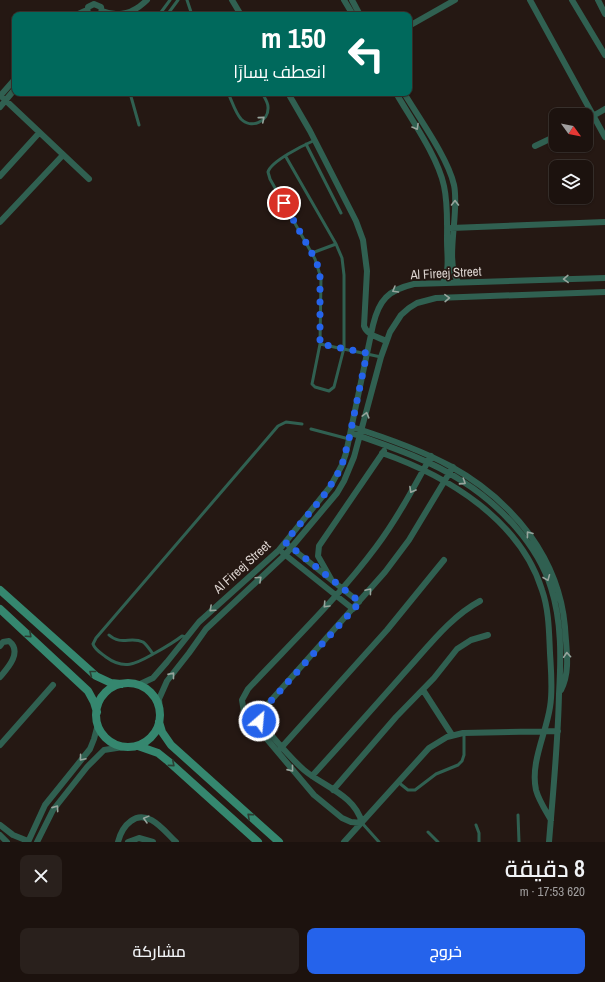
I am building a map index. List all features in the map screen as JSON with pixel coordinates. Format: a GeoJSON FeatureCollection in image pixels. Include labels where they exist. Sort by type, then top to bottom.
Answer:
{"type":"FeatureCollection","features":[{"type":"Feature","properties":{"kind":"street"},"geometry":{"type":"LineString","coordinates":[[87,11],[88,0]]}},
{"type":"Feature","properties":{"kind":"street"},"geometry":{"type":"LineString","coordinates":[[94,0],[99,5],[102,12]]}},
{"type":"Feature","properties":{"kind":"street"},"geometry":{"type":"LineString","coordinates":[[131,12],[147,0]]}},
{"type":"Feature","properties":{"kind":"street"},"geometry":{"type":"LineString","coordinates":[[139,12],[147,0]]}},
{"type":"Feature","properties":{"kind":"street"},"geometry":{"type":"LineString","coordinates":[[232,0],[239,12]]}},
{"type":"Feature","properties":{"kind":"street"},"geometry":{"type":"LineString","coordinates":[[344,0],[355,12]]}},
{"type":"Feature","properties":{"kind":"street"},"geometry":{"type":"LineString","coordinates":[[352,0],[356,12]]}},
{"type":"Feature","properties":{"kind":"street"},"geometry":{"type":"LineString","coordinates":[[412,24],[455,0]]}},
{"type":"Feature","properties":{"kind":"street"},"geometry":{"type":"LineString","coordinates":[[530,0],[589,108]]}},
{"type":"Feature","properties":{"kind":"street"},"geometry":{"type":"LineString","coordinates":[[572,0],[605,55]]}},
{"type":"Feature","properties":{"kind":"street"},"geometry":{"type":"LineString","coordinates":[[598,0],[605,14]]}},
{"type":"Feature","properties":{"kind":"street"},"geometry":{"type":"LineString","coordinates":[[87,11],[94,4],[99,5]]}},
{"type":"Feature","properties":{"kind":"street"},"geometry":{"type":"LineString","coordinates":[[12,82],[0,95],[89,179]]}},
{"type":"Feature","properties":{"kind":"street"},"geometry":{"type":"LineString","coordinates":[[0,107],[12,93]]}},
{"type":"Feature","properties":{"kind":"street"},"geometry":{"type":"LineString","coordinates":[[290,96],[315,140],[356,221],[363,240],[367,271],[363,323],[364,328],[371,335],[386,341]]}},
{"type":"Feature","properties":{"kind":"street"},"geometry":{"type":"LineString","coordinates":[[398,96],[433,158],[441,175],[446,193],[447,269],[443,283]]}},
{"type":"Feature","properties":{"kind":"street"},"geometry":{"type":"LineString","coordinates":[[406,96],[440,154],[454,185],[456,203],[452,264],[454,274],[458,282]]}},
{"type":"Feature","properties":{"kind":"street"},"geometry":{"type":"LineString","coordinates":[[605,109],[593,116],[605,137]]}},
{"type":"Feature","properties":{"kind":"street"},"geometry":{"type":"LineString","coordinates":[[0,176],[39,132]]}},
{"type":"Feature","properties":{"kind":"street"},"geometry":{"type":"LineString","coordinates":[[535,146],[549,139]]}},
{"type":"Feature","properties":{"kind":"street"},"geometry":{"type":"LineString","coordinates":[[0,222],[63,154]]}},
{"type":"Feature","properties":{"kind":"street"},"geometry":{"type":"LineString","coordinates":[[433,158],[440,154]]}},
{"type":"Feature","properties":{"kind":"street"},"geometry":{"type":"LineString","coordinates":[[447,228],[605,222]]}},
{"type":"Feature","properties":{"kind":"street","name":"Al Fireej Street"},"geometry":{"type":"LineString","coordinates":[[138,685],[153,678],[199,622],[279,550],[322,498],[333,482],[342,465],[351,433],[371,335],[380,305],[394,290],[414,284],[605,278]]}},
{"type":"Feature","properties":{"kind":"street","name":"Al Fireej Street"},"geometry":{"type":"LineString","coordinates":[[160,710],[159,699],[164,687],[206,629],[292,548],[330,503],[344,481],[354,457],[386,341],[395,323],[402,315],[417,303],[426,300],[605,292]]}},
{"type":"Feature","properties":{"kind":"street"},"geometry":{"type":"LineString","coordinates":[[351,433],[361,433],[392,440],[453,467],[488,490],[547,560],[555,578],[564,618],[567,665],[566,677],[560,693],[549,842]]}},
{"type":"Feature","properties":{"kind":"street"},"geometry":{"type":"LineString","coordinates":[[361,433],[449,473],[485,498],[516,523]]}},
{"type":"Feature","properties":{"kind":"street"},"geometry":{"type":"LineString","coordinates":[[331,579],[318,556],[319,546],[392,440]]}},
{"type":"Feature","properties":{"kind":"street"},"geometry":{"type":"LineString","coordinates":[[382,453],[445,481],[472,499],[499,522],[522,550],[539,580],[547,610],[551,681],[550,707],[536,765],[535,784],[538,797],[551,820]]}},
{"type":"Feature","properties":{"kind":"street"},"geometry":{"type":"LineString","coordinates":[[362,823],[356,808],[312,776],[280,750],[244,712],[241,704],[243,696],[336,595],[387,532],[431,456]]}},
{"type":"Feature","properties":{"kind":"street"},"geometry":{"type":"LineString","coordinates":[[362,823],[346,821],[307,788],[261,723],[259,714],[360,602],[409,540],[453,467]]}},
{"type":"Feature","properties":{"kind":"street"},"geometry":{"type":"LineString","coordinates":[[285,542],[360,602]]}},
{"type":"Feature","properties":{"kind":"street"},"geometry":{"type":"LineString","coordinates":[[279,550],[353,609]]}},
{"type":"Feature","properties":{"kind":"street"},"geometry":{"type":"LineString","coordinates":[[280,750],[387,630],[444,560]]}},
{"type":"Feature","properties":{"kind":"street"},"geometry":{"type":"LineString","coordinates":[[0,590],[96,676],[111,683],[138,685],[152,695],[160,710],[159,722],[152,737],[138,746]]}},
{"type":"Feature","properties":{"kind":"street"},"geometry":{"type":"LineString","coordinates":[[312,776],[436,638],[458,616],[480,601]]}},
{"type":"Feature","properties":{"kind":"street"},"geometry":{"type":"LineString","coordinates":[[0,609],[55,658],[88,691],[94,702],[98,724],[90,749],[45,805],[28,842],[13,835],[0,825]]}},
{"type":"Feature","properties":{"kind":"street"},"geometry":{"type":"LineString","coordinates":[[199,622],[206,629]]}},
{"type":"Feature","properties":{"kind":"street"},"geometry":{"type":"LineString","coordinates":[[333,790],[396,717],[423,690],[457,649],[471,640],[488,634]]}},
{"type":"Feature","properties":{"kind":"street"},"geometry":{"type":"LineString","coordinates":[[184,640],[192,649]]}},
{"type":"Feature","properties":{"kind":"street"},"geometry":{"type":"LineString","coordinates":[[0,646],[4,642],[9,641],[14,652],[12,663],[0,678]]}},
{"type":"Feature","properties":{"kind":"street"},"geometry":{"type":"LineString","coordinates":[[97,714],[100,702],[107,693],[116,686],[128,684]]}},
{"type":"Feature","properties":{"kind":"street"},"geometry":{"type":"LineString","coordinates":[[0,745],[53,685]]}},
{"type":"Feature","properties":{"kind":"street"},"geometry":{"type":"LineString","coordinates":[[423,690],[452,735]]}},
{"type":"Feature","properties":{"kind":"street"},"geometry":{"type":"LineString","coordinates":[[159,722],[162,732],[171,746],[279,842]]}},
{"type":"Feature","properties":{"kind":"street"},"geometry":{"type":"LineString","coordinates":[[98,724],[105,736],[110,741],[123,747]]}},
{"type":"Feature","properties":{"kind":"street"},"geometry":{"type":"LineString","coordinates":[[344,842],[429,748],[452,735],[464,733],[558,731]]}},
{"type":"Feature","properties":{"kind":"street"},"geometry":{"type":"LineString","coordinates":[[37,842],[53,810],[87,767],[104,750],[138,746],[154,751],[168,761],[258,842]]}},
{"type":"Feature","properties":{"kind":"street"},"geometry":{"type":"LineString","coordinates":[[118,842],[128,823],[137,817],[142,817],[154,821],[176,842]]}},
{"type":"Feature","properties":{"kind":"street"},"geometry":{"type":"LineString","coordinates":[[0,835],[7,842]]}},
{"type":"Feature","properties":{"kind":"street"},"geometry":{"type":"LineString","coordinates":[[128,842],[140,838],[154,842]]}},
{"type":"Feature","properties":{"kind":"lane"},"geometry":{"type":"LineString","coordinates":[[161,12],[170,0]]}},
{"type":"Feature","properties":{"kind":"lane"},"geometry":{"type":"LineString","coordinates":[[169,12],[178,0]]}},
{"type":"Feature","properties":{"kind":"lane"},"geometry":{"type":"LineString","coordinates":[[187,0],[191,12]]}},
{"type":"Feature","properties":{"kind":"lane"},"geometry":{"type":"LineString","coordinates":[[131,96],[139,126]]}},
{"type":"Feature","properties":{"kind":"lane"},"geometry":{"type":"LineString","coordinates":[[230,96],[241,119],[247,123],[254,124],[264,119],[267,113],[267,103],[264,96]]}},
{"type":"Feature","properties":{"kind":"lane"},"geometry":{"type":"LineString","coordinates":[[286,157],[336,244],[342,258],[344,275],[344,348],[332,390],[315,387],[312,384],[320,344],[321,278],[318,265],[269,176],[271,166],[306,144],[315,140]]}},
{"type":"Feature","properties":{"kind":"lane"},"geometry":{"type":"LineString","coordinates":[[306,144],[341,212]]}},
{"type":"Feature","properties":{"kind":"lane"},"geometry":{"type":"LineString","coordinates":[[312,253],[336,244]]}},
{"type":"Feature","properties":{"kind":"lane"},"geometry":{"type":"LineString","coordinates":[[320,344],[381,357]]}},
{"type":"Feature","properties":{"kind":"lane"},"geometry":{"type":"LineString","coordinates":[[184,640],[182,636],[172,644],[135,664],[120,664],[110,659],[94,646],[94,642],[278,426],[286,422],[302,424]]}},
{"type":"Feature","properties":{"kind":"lane"},"geometry":{"type":"LineString","coordinates":[[311,429],[351,433]]}},
{"type":"Feature","properties":{"kind":"lane"},"geometry":{"type":"LineString","coordinates":[[109,635],[119,641],[140,641],[153,654]]}},
{"type":"Feature","properties":{"kind":"lane"},"geometry":{"type":"LineString","coordinates":[[398,782],[408,790],[415,790],[436,774],[458,765],[464,758],[464,733]]}},
{"type":"Feature","properties":{"kind":"lane"},"geometry":{"type":"LineString","coordinates":[[518,815],[519,842]]}},
{"type":"Feature","properties":{"kind":"lane"},"geometry":{"type":"LineString","coordinates":[[362,823],[379,842]]}},
{"type":"Feature","properties":{"kind":"lane"},"geometry":{"type":"LineString","coordinates":[[476,825],[479,842]]}},
{"type":"Feature","properties":{"kind":"lane"},"geometry":{"type":"LineString","coordinates":[[428,832],[438,842]]}},
{"type":"Feature","properties":{"kind":"route"},"geometry":{"type":"LineString","coordinates":[[259,721],[261,712],[360,602],[285,542],[322,498],[342,465],[346,453],[367,353],[320,344],[320,271],[284,203]]}}]}
